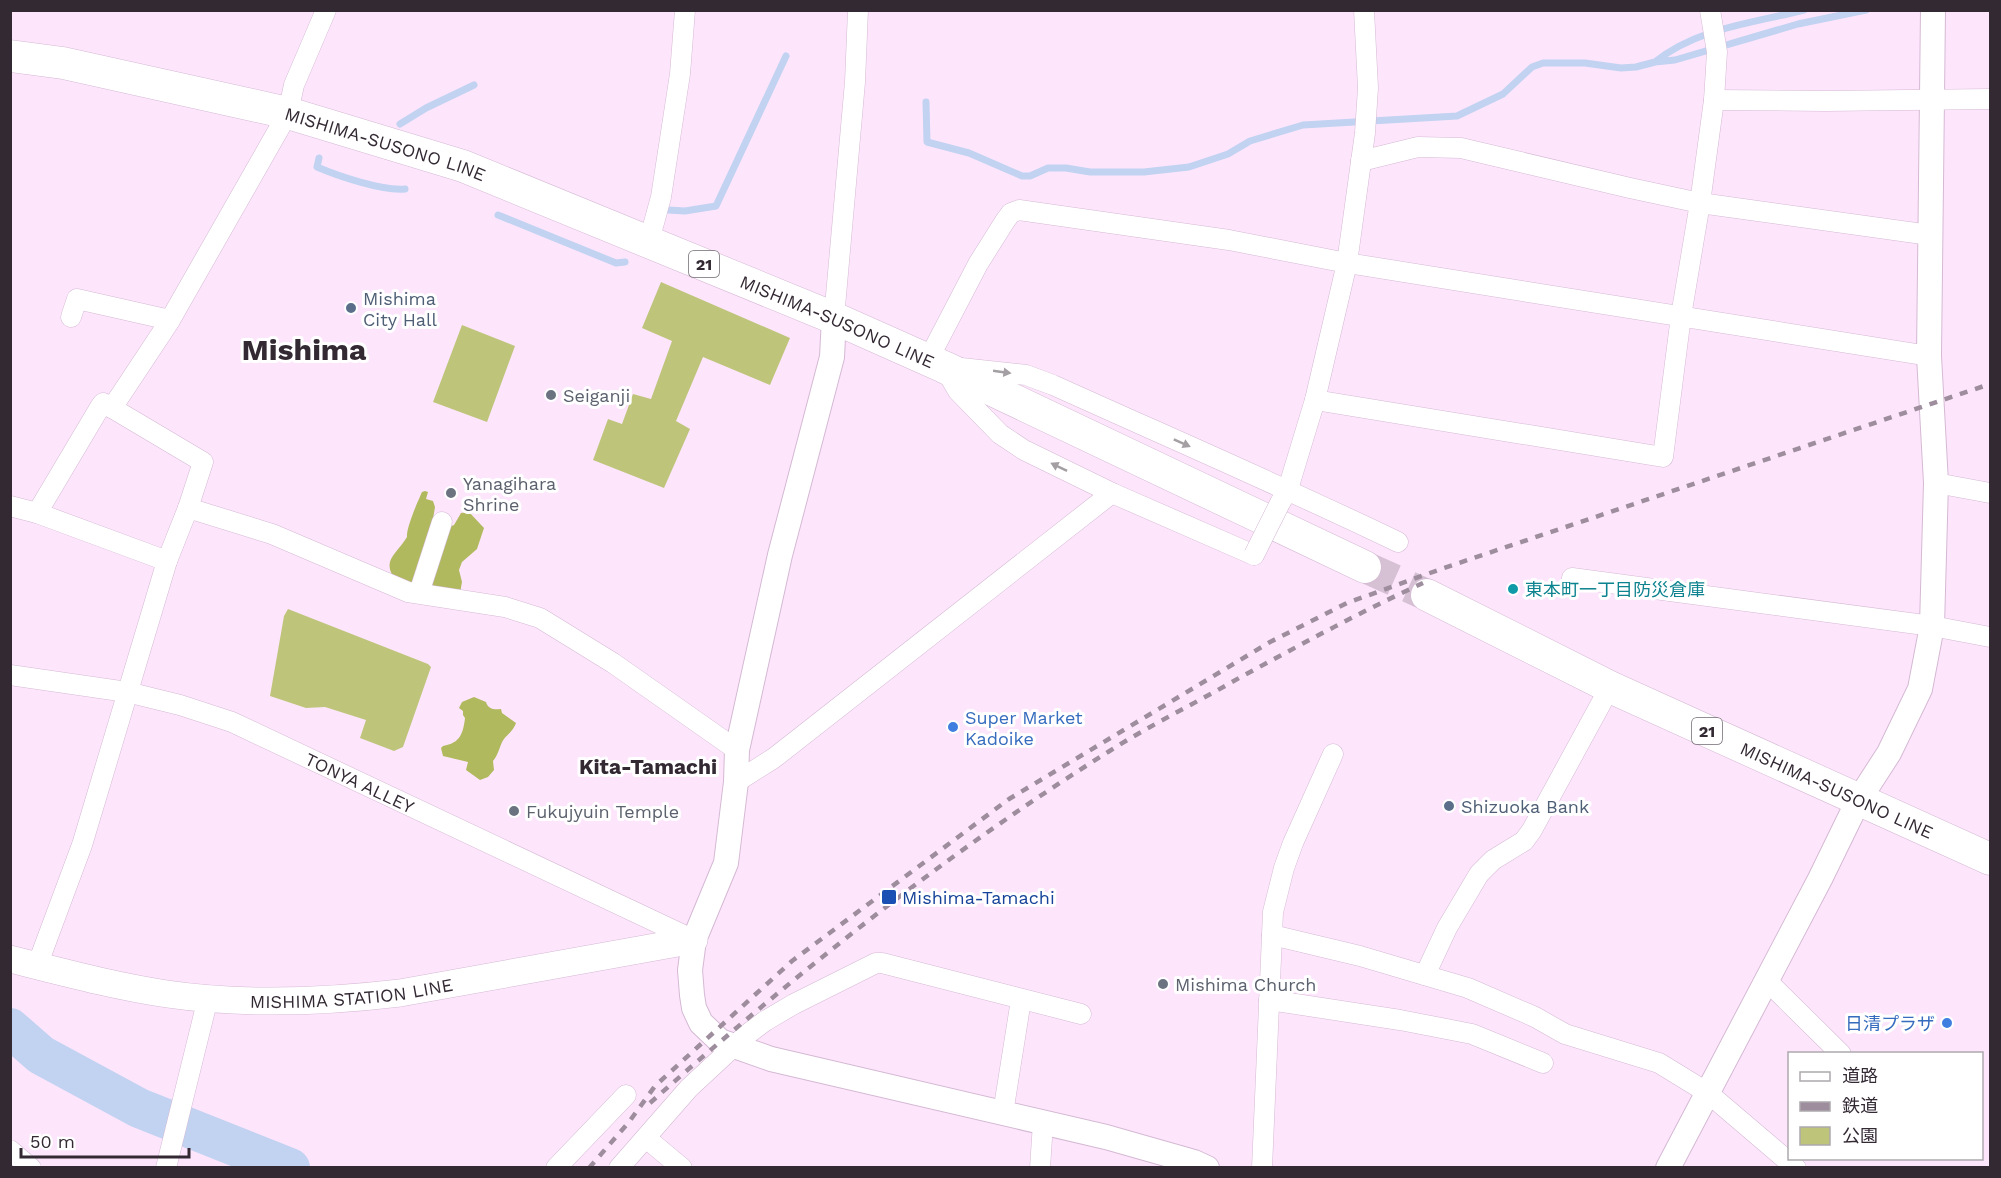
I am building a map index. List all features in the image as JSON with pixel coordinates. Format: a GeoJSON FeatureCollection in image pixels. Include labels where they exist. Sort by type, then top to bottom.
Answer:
{"type":"FeatureCollection","features":[{"type":"Feature","properties":{"kind":"main road","name":"MISHIMA-SUSONO LINE"},"geometry":{"type":"LineString","coordinates":[[10,56],[63,63],[288,113],[463,166],[834,318],[1365,567]]}},
{"type":"Feature","properties":{"kind":"main road","name":"MISHIMA-SUSONO LINE"},"geometry":{"type":"LineString","coordinates":[[1427,595],[1610,687],[1990,860]]}},
{"type":"Feature","properties":{"kind":"main road","name":"MISHIMA STATION LINE"},"geometry":{"type":"LineString","coordinates":[[10,959],[166,994],[266,1000],[380,995],[694,940]]}},
{"type":"Feature","properties":{"kind":"street"},"geometry":{"type":"LineString","coordinates":[[112,408],[170,320],[288,113],[294,85],[327,10]]}},
{"type":"Feature","properties":{"kind":"street"},"geometry":{"type":"LineString","coordinates":[[649,242],[661,197],[680,74],[685,10]]}},
{"type":"Feature","properties":{"kind":"street"},"geometry":{"type":"LineString","coordinates":[[858,10],[855,82],[832,357],[777,566],[737,750],[736,782],[726,863],[694,940],[690,970],[694,1008],[701,1023],[720,1041],[771,1059],[1106,1137],[1207,1167]]}},
{"type":"Feature","properties":{"kind":"street"},"geometry":{"type":"LineString","coordinates":[[936,364],[957,391],[1000,435],[1024,450],[1112,493],[1254,555],[1284,496],[1315,400],[1347,262],[1368,88],[1364,10]]}},
{"type":"Feature","properties":{"kind":"street"},"geometry":{"type":"LineString","coordinates":[[1668,1167],[1767,981],[1858,801],[1888,753],[1920,689],[1932,626],[1936,483],[1929,356],[1932,270],[1930,235],[1933,10]]}},
{"type":"Feature","properties":{"kind":"street"},"geometry":{"type":"LineString","coordinates":[[1315,400],[1663,457],[1681,316],[1714,100],[1717,52],[1711,18]]}},
{"type":"Feature","properties":{"kind":"street"},"geometry":{"type":"LineString","coordinates":[[1714,100],[1990,99]]}},
{"type":"Feature","properties":{"kind":"street"},"geometry":{"type":"LineString","coordinates":[[1361,160],[1418,147],[1461,147],[1630,188],[1700,202],[1930,235]]}},
{"type":"Feature","properties":{"kind":"street"},"geometry":{"type":"LineString","coordinates":[[936,364],[978,264],[1011,213],[1019,210],[1229,240],[1347,262],[1929,356]]}},
{"type":"Feature","properties":{"kind":"street"},"geometry":{"type":"LineString","coordinates":[[71,317],[77,299],[170,320]]}},
{"type":"Feature","properties":{"kind":"street"},"geometry":{"type":"LineString","coordinates":[[936,364],[1026,375],[1053,385],[1244,471],[1284,496],[1398,542]]}},
{"type":"Feature","properties":{"kind":"street"},"geometry":{"type":"LineString","coordinates":[[36,513],[103,404],[203,462],[167,561],[82,845],[37,966]]}},
{"type":"Feature","properties":{"kind":"street"},"geometry":{"type":"LineString","coordinates":[[1936,483],[1990,493]]}},
{"type":"Feature","properties":{"kind":"street"},"geometry":{"type":"LineString","coordinates":[[736,782],[774,758],[1112,493]]}},
{"type":"Feature","properties":{"kind":"street"},"geometry":{"type":"LineString","coordinates":[[10,506],[36,513],[167,561]]}},
{"type":"Feature","properties":{"kind":"street"},"geometry":{"type":"LineString","coordinates":[[188,508],[272,534],[401,588],[506,607],[540,618],[613,663],[737,750]]}},
{"type":"Feature","properties":{"kind":"street"},"geometry":{"type":"LineString","coordinates":[[419,593],[442,522]]}},
{"type":"Feature","properties":{"kind":"street"},"geometry":{"type":"LineString","coordinates":[[1572,578],[1932,626],[1989,642]]}},
{"type":"Feature","properties":{"kind":"street","name":"TONYA ALLEY"},"geometry":{"type":"LineString","coordinates":[[10,675],[127,692],[232,722],[694,940]]}},
{"type":"Feature","properties":{"kind":"street"},"geometry":{"type":"LineString","coordinates":[[1425,975],[1447,928],[1479,873],[1494,860],[1524,842],[1532,830],[1610,687]]}},
{"type":"Feature","properties":{"kind":"street"},"geometry":{"type":"LineString","coordinates":[[1262,1167],[1273,912],[1293,843],[1333,754]]}},
{"type":"Feature","properties":{"kind":"street"},"geometry":{"type":"LineString","coordinates":[[1272,935],[1360,956],[1488,995],[1565,1034],[1659,1063],[1708,1093],[1796,1167]]}},
{"type":"Feature","properties":{"kind":"street"},"geometry":{"type":"LineString","coordinates":[[619,1167],[689,1088],[765,1021],[876,963],[1081,1014]]}},
{"type":"Feature","properties":{"kind":"street"},"geometry":{"type":"LineString","coordinates":[[1767,981],[1839,1052]]}},
{"type":"Feature","properties":{"kind":"street"},"geometry":{"type":"LineString","coordinates":[[166,1167],[208,998]]}},
{"type":"Feature","properties":{"kind":"street"},"geometry":{"type":"LineString","coordinates":[[1003,1113],[1021,1000]]}},
{"type":"Feature","properties":{"kind":"street"},"geometry":{"type":"LineString","coordinates":[[1269,1000],[1400,1020],[1472,1034],[1543,1063]]}},
{"type":"Feature","properties":{"kind":"street"},"geometry":{"type":"LineString","coordinates":[[556,1167],[626,1095]]}},
{"type":"Feature","properties":{"kind":"street"},"geometry":{"type":"LineString","coordinates":[[1040,1167],[1044,1123]]}},
{"type":"Feature","properties":{"kind":"street"},"geometry":{"type":"LineString","coordinates":[[646,1138],[682,1167]]}},
{"type":"Feature","properties":{"kind":"street"},"geometry":{"type":"LineString","coordinates":[[10,1150],[31,1167]]}},
{"type":"Feature","properties":{"kind":"green space"},"geometry":{"type":"Polygon","coordinates":[[[661,282],[790,338],[770,385],[703,357],[676,421],[690,429],[664,488],[593,460],[608,419],[622,424],[633,394],[651,399],[672,341],[642,328],[661,282]]]}},
{"type":"Feature","properties":{"kind":"green space"},"geometry":{"type":"Polygon","coordinates":[[[462,325],[515,346],[487,422],[433,402],[462,325]]]}},
{"type":"Feature","properties":{"kind":"green space"},"geometry":{"type":"Polygon","coordinates":[[[422,492],[428,492],[426,499],[433,501],[435,507],[433,519],[449,527],[454,525],[461,513],[469,512],[484,528],[477,549],[462,562],[459,570],[462,582],[460,593],[395,579],[391,572],[392,557],[407,537],[415,508],[422,492]]]}},
{"type":"Feature","properties":{"kind":"green space"},"geometry":{"type":"Polygon","coordinates":[[[288,609],[431,667],[403,747],[394,751],[360,738],[366,720],[325,707],[306,708],[270,696],[284,616],[288,609]]]}},
{"type":"Feature","properties":{"kind":"green space"},"geometry":{"type":"Polygon","coordinates":[[[474,697],[486,702],[492,708],[501,709],[502,713],[516,723],[503,741],[493,761],[494,770],[488,777],[480,780],[466,770],[468,762],[443,756],[441,748],[460,737],[465,718],[463,711],[459,708],[462,702],[474,697]]]}},
{"type":"Feature","properties":{"kind":"waterway"},"geometry":{"type":"LineString","coordinates":[[1655,62],[1689,41],[1707,34],[1804,10]]}},
{"type":"Feature","properties":{"kind":"waterway"},"geometry":{"type":"LineString","coordinates":[[926,102],[927,142],[969,153],[1022,176],[1030,176],[1048,168],[1090,172],[1144,172],[1189,167],[1228,154],[1250,141],[1303,125],[1457,116],[1503,94],[1532,67],[1543,63],[1585,63],[1621,68],[1636,67],[1675,60],[1798,24],[1866,10]]}},
{"type":"Feature","properties":{"kind":"waterway"},"geometry":{"type":"LineString","coordinates":[[668,210],[685,211],[716,206],[786,56]]}},
{"type":"Feature","properties":{"kind":"waterway"},"geometry":{"type":"LineString","coordinates":[[400,124],[426,108],[474,85]]}},
{"type":"Feature","properties":{"kind":"waterway"},"geometry":{"type":"LineString","coordinates":[[319,158],[317,167],[336,175],[373,185],[405,189]]}},
{"type":"Feature","properties":{"kind":"waterway"},"geometry":{"type":"LineString","coordinates":[[498,215],[616,263],[625,262]]}},
{"type":"Feature","properties":{"kind":"waterway"},"geometry":{"type":"LineString","coordinates":[[10,1028],[41,1055],[139,1108],[290,1168]]}},
{"type":"Feature","properties":{"kind":"tunnel"},"geometry":{"type":"LineString","coordinates":[[1365,567],[1427,595]]}},
{"type":"Feature","properties":{"kind":"railway"},"geometry":{"type":"LineString","coordinates":[[589,1168],[629,1122],[655,1086],[792,961],[1009,799],[1270,642],[1347,603],[1441,569],[1990,384]]}},
{"type":"Feature","properties":{"kind":"railway"},"geometry":{"type":"LineString","coordinates":[[650,1103],[759,1009],[872,918],[929,874],[1047,791],[1157,723],[1330,629],[1423,583]]}},
{"type":"Feature","properties":{"kind":"place","name":"Mishima City Hall"},"geometry":{"type":"Point","coordinates":[351,308]}},
{"type":"Feature","properties":{"kind":"place","name":"Seiganji"},"geometry":{"type":"Point","coordinates":[551,395]}},
{"type":"Feature","properties":{"kind":"place","name":"Yanagihara Shrine"},"geometry":{"type":"Point","coordinates":[451,493]}},
{"type":"Feature","properties":{"kind":"place","name":"東本町一丁目防災倉庫"},"geometry":{"type":"Point","coordinates":[1513,589]}},
{"type":"Feature","properties":{"kind":"place","name":"Super Market Kadoike"},"geometry":{"type":"Point","coordinates":[953,727]}},
{"type":"Feature","properties":{"kind":"place","name":"Shizuoka Bank"},"geometry":{"type":"Point","coordinates":[1449,806]}},
{"type":"Feature","properties":{"kind":"place","name":"Fukujyuin Temple"},"geometry":{"type":"Point","coordinates":[514,811]}},
{"type":"Feature","properties":{"kind":"place","name":"Mishima-Tamachi"},"geometry":{"type":"Point","coordinates":[889,897]}},
{"type":"Feature","properties":{"kind":"place","name":"Mishima Church"},"geometry":{"type":"Point","coordinates":[1163,984]}},
{"type":"Feature","properties":{"kind":"place","name":"日清プラザ"},"geometry":{"type":"Point","coordinates":[1947,1023]}},
{"type":"Feature","properties":{"kind":"district","name":"Mishima"},"geometry":{"type":"Point","coordinates":[304,349]}},
{"type":"Feature","properties":{"kind":"district","name":"Kita-Tamachi"},"geometry":{"type":"Point","coordinates":[648,766]}}]}
